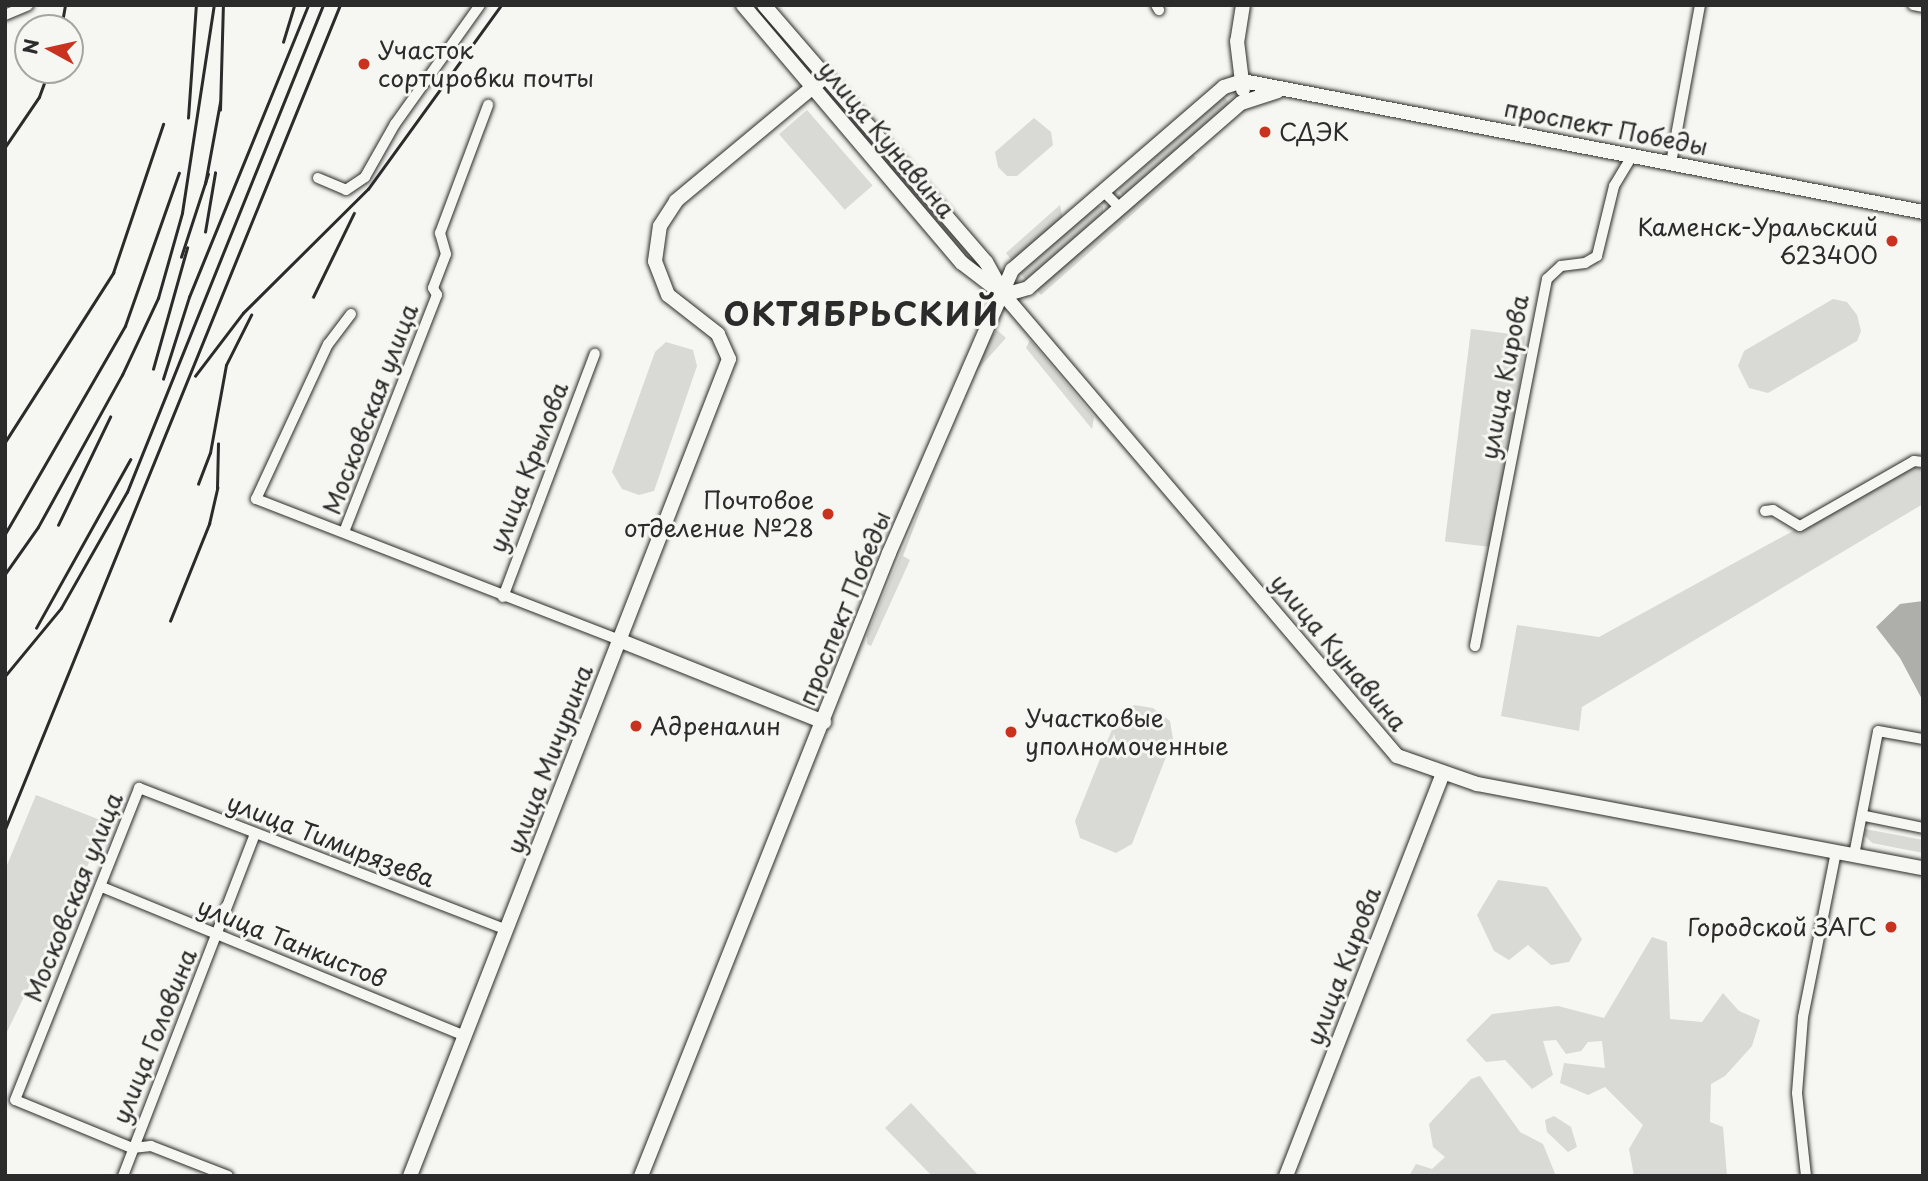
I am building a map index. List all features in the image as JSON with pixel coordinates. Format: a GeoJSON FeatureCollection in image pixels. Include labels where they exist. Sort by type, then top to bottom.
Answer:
{"type":"FeatureCollection","features":[{"type":"Feature","properties":{"kind":"main road","name":"улица Кунавина"},"geometry":{"type":"LineString","coordinates":[[743,5],[962,263],[1004,295],[1243,571],[1397,756],[1443,774],[1660,821],[1923,868]]}},
{"type":"Feature","properties":{"kind":"main road","name":"улица Кунавина"},"geometry":{"type":"LineString","coordinates":[[764,5],[986,262],[1004,295]]}},
{"type":"Feature","properties":{"kind":"main road"},"geometry":{"type":"LineString","coordinates":[[1224,87],[1237,41],[1243,5]]}},
{"type":"Feature","properties":{"kind":"main road"},"geometry":{"type":"LineString","coordinates":[[1237,41],[1243,81],[1241,103]]}},
{"type":"Feature","properties":{"kind":"main road"},"geometry":{"type":"LineString","coordinates":[[813,87],[825,77]]}},
{"type":"Feature","properties":{"kind":"main road","name":"проспект Победы"},"geometry":{"type":"LineString","coordinates":[[641,1176],[980,336],[1004,295],[1013,270],[1224,87],[1243,81],[1923,212]]}},
{"type":"Feature","properties":{"kind":"main road","name":"улица Мичурина"},"geometry":{"type":"LineString","coordinates":[[411,1176],[729,359],[718,334],[668,295],[655,261],[660,226],[676,201],[813,87]]}},
{"type":"Feature","properties":{"kind":"main road","name":"проспект Победы"},"geometry":{"type":"LineString","coordinates":[[1004,295],[1028,288],[1241,103],[1279,90]]}},
{"type":"Feature","properties":{"kind":"main road"},"geometry":{"type":"LineString","coordinates":[[619,640],[824,722]]}},
{"type":"Feature","properties":{"kind":"main road","name":"улица Кирова"},"geometry":{"type":"LineString","coordinates":[[1286,1176],[1443,774]]}},
{"type":"Feature","properties":{"kind":"street"},"geometry":{"type":"LineString","coordinates":[[5,15],[28,5]]}},
{"type":"Feature","properties":{"kind":"street"},"geometry":{"type":"LineString","coordinates":[[318,178],[346,190],[365,177],[395,124],[480,5]]}},
{"type":"Feature","properties":{"kind":"street"},"geometry":{"type":"LineString","coordinates":[[1671,163],[1700,5]]}},
{"type":"Feature","properties":{"kind":"street"},"geometry":{"type":"LineString","coordinates":[[1913,5],[1923,7]]}},
{"type":"Feature","properties":{"kind":"street","name":"Московская улица"},"geometry":{"type":"LineString","coordinates":[[344,532],[437,295],[433,288],[446,254],[440,233],[488,105]]}},
{"type":"Feature","properties":{"kind":"street","name":"улица Кирова"},"geometry":{"type":"LineString","coordinates":[[1475,646],[1547,279],[1561,266],[1585,263],[1597,256],[1614,186],[1632,156]]}},
{"type":"Feature","properties":{"kind":"street"},"geometry":{"type":"LineString","coordinates":[[1104,191],[1120,208]]}},
{"type":"Feature","properties":{"kind":"street"},"geometry":{"type":"LineString","coordinates":[[351,314],[328,344],[256,499],[619,640]]}},
{"type":"Feature","properties":{"kind":"street","name":"улица Крылова"},"geometry":{"type":"LineString","coordinates":[[503,597],[595,354]]}},
{"type":"Feature","properties":{"kind":"street"},"geometry":{"type":"LineString","coordinates":[[1765,511],[1773,510],[1800,526],[1914,461],[1923,462]]}},
{"type":"Feature","properties":{"kind":"street"},"geometry":{"type":"LineString","coordinates":[[1854,855],[1878,731],[1923,739]]}},
{"type":"Feature","properties":{"kind":"street","name":"Московская улица"},"geometry":{"type":"LineString","coordinates":[[132,1148],[15,1100],[102,887],[139,788]]}},
{"type":"Feature","properties":{"kind":"street","name":"улица Тимирязева"},"geometry":{"type":"LineString","coordinates":[[139,788],[507,930]]}},
{"type":"Feature","properties":{"kind":"street"},"geometry":{"type":"LineString","coordinates":[[1865,816],[1923,828]]}},
{"type":"Feature","properties":{"kind":"street","name":"улица Головина"},"geometry":{"type":"LineString","coordinates":[[123,1176],[255,834]]}},
{"type":"Feature","properties":{"kind":"street"},"geometry":{"type":"LineString","coordinates":[[1806,1176],[1797,1093],[1803,1017],[1836,852]]}},
{"type":"Feature","properties":{"kind":"street","name":"улица Танкистов"},"geometry":{"type":"LineString","coordinates":[[102,887],[466,1036]]}},
{"type":"Feature","properties":{"kind":"street"},"geometry":{"type":"LineString","coordinates":[[132,1148],[151,1146],[228,1176]]}},
{"type":"Feature","properties":{"kind":"shaded area"},"geometry":{"type":"Polygon","coordinates":[[[823,88],[978,265],[975,268],[823,88]]]}},
{"type":"Feature","properties":{"kind":"shaded area"},"geometry":{"type":"Polygon","coordinates":[[[1224,97],[1230,104],[1123,196],[1118,190],[1224,97]]]}},
{"type":"Feature","properties":{"kind":"shaded area"},"geometry":{"type":"Polygon","coordinates":[[[807,110],[873,185],[845,210],[779,134],[807,110]]]}},
{"type":"Feature","properties":{"kind":"shaded area"},"geometry":{"type":"Polygon","coordinates":[[[1034,118],[1051,132],[1053,145],[1017,176],[1007,176],[998,167],[995,152],[1034,118]]]}},
{"type":"Feature","properties":{"kind":"shaded area"},"geometry":{"type":"Polygon","coordinates":[[[1191,152],[1196,158],[1041,295],[1035,288],[1191,152]]]}},
{"type":"Feature","properties":{"kind":"shaded area"},"geometry":{"type":"Polygon","coordinates":[[[1060,205],[1063,219],[1013,262],[1006,253],[1060,205]]]}},
{"type":"Feature","properties":{"kind":"shaded area"},"geometry":{"type":"Polygon","coordinates":[[[1097,206],[1103,206],[1103,213],[1026,280],[1020,273],[1097,206]]]}},
{"type":"Feature","properties":{"kind":"shaded area"},"geometry":{"type":"Polygon","coordinates":[[[1833,299],[1847,302],[1857,315],[1861,331],[1857,341],[1768,393],[1749,388],[1738,366],[1744,351],[1833,299]]]}},
{"type":"Feature","properties":{"kind":"shaded area"},"geometry":{"type":"Polygon","coordinates":[[[1471,329],[1526,336],[1500,548],[1445,541],[1471,329]]]}},
{"type":"Feature","properties":{"kind":"shaded area"},"geometry":{"type":"Polygon","coordinates":[[[997,330],[1006,338],[967,381],[958,373],[997,330]]]}},
{"type":"Feature","properties":{"kind":"shaded area"},"geometry":{"type":"Polygon","coordinates":[[[1030,340],[1094,417],[1092,429],[1026,348],[1030,340]]]}},
{"type":"Feature","properties":{"kind":"shaded area"},"geometry":{"type":"Polygon","coordinates":[[[666,342],[693,350],[697,366],[654,491],[639,495],[622,489],[612,472],[655,352],[666,342]]]}},
{"type":"Feature","properties":{"kind":"shaded area"},"geometry":{"type":"Polygon","coordinates":[[[939,462],[903,556],[910,560],[871,646],[867,644],[867,635],[939,462]]]}},
{"type":"Feature","properties":{"kind":"shaded area"},"geometry":{"type":"Polygon","coordinates":[[[1912,466],[1923,469],[1923,504],[1582,707],[1579,731],[1501,716],[1517,625],[1599,637],[1912,466]]]}},
{"type":"Feature","properties":{"kind":"shaded area"},"geometry":{"type":"Polygon","coordinates":[[[1923,601],[1923,701],[1900,658],[1876,627],[1900,604],[1923,601]]]}},
{"type":"Feature","properties":{"kind":"shaded area"},"geometry":{"type":"Polygon","coordinates":[[[1134,705],[1153,708],[1170,721],[1173,739],[1132,844],[1116,853],[1080,838],[1075,821],[1117,717],[1134,705]]]}},
{"type":"Feature","properties":{"kind":"shaded area"},"geometry":{"type":"Polygon","coordinates":[[[36,795],[108,823],[5,1036],[5,870],[36,795]]]}},
{"type":"Feature","properties":{"kind":"shaded area"},"geometry":{"type":"Polygon","coordinates":[[[1865,829],[1923,840],[1923,853],[1872,843],[1864,835],[1865,829]]]}},
{"type":"Feature","properties":{"kind":"shaded area"},"geometry":{"type":"Polygon","coordinates":[[[1498,880],[1547,887],[1582,939],[1569,962],[1551,965],[1528,945],[1509,960],[1494,951],[1477,915],[1498,880]]]}},
{"type":"Feature","properties":{"kind":"shaded area"},"geometry":{"type":"Polygon","coordinates":[[[1652,937],[1667,942],[1670,1019],[1702,1022],[1723,993],[1739,1011],[1760,1020],[1752,1046],[1725,1076],[1711,1084],[1710,1122],[1723,1127],[1727,1176],[1634,1176],[1629,1149],[1643,1125],[1605,1087],[1588,1095],[1560,1083],[1564,1063],[1605,1068],[1602,1041],[1588,1042],[1581,1051],[1566,1054],[1556,1040],[1543,1041],[1553,1075],[1532,1089],[1505,1060],[1486,1062],[1466,1040],[1492,1014],[1558,1006],[1604,1018],[1652,937]]]}},
{"type":"Feature","properties":{"kind":"shaded area"},"geometry":{"type":"Polygon","coordinates":[[[1480,1076],[1520,1132],[1543,1144],[1556,1176],[1409,1176],[1416,1164],[1432,1169],[1445,1157],[1433,1147],[1429,1124],[1471,1079],[1480,1076]]]}},
{"type":"Feature","properties":{"kind":"shaded area"},"geometry":{"type":"Polygon","coordinates":[[[911,1103],[979,1176],[932,1176],[885,1128],[911,1103]]]}},
{"type":"Feature","properties":{"kind":"shaded area"},"geometry":{"type":"Polygon","coordinates":[[[1554,1116],[1571,1127],[1577,1147],[1568,1152],[1547,1132],[1545,1120],[1554,1116]]]}},
{"type":"Feature","properties":{"kind":"railway"},"geometry":{"type":"LineString","coordinates":[[63,14],[65,5]]}},
{"type":"Feature","properties":{"kind":"railway"},"geometry":{"type":"LineString","coordinates":[[188,118],[196,5]]}},
{"type":"Feature","properties":{"kind":"railway"},"geometry":{"type":"LineString","coordinates":[[5,574],[38,527],[122,375],[158,298],[182,213],[214,5]]}},
{"type":"Feature","properties":{"kind":"railway"},"geometry":{"type":"LineString","coordinates":[[220,110],[223,5]]}},
{"type":"Feature","properties":{"kind":"railway"},"geometry":{"type":"LineString","coordinates":[[283,42],[294,5]]}},
{"type":"Feature","properties":{"kind":"railway"},"geometry":{"type":"LineString","coordinates":[[163,379],[189,297],[308,5]]}},
{"type":"Feature","properties":{"kind":"railway"},"geometry":{"type":"LineString","coordinates":[[5,676],[61,608],[127,492],[323,5]]}},
{"type":"Feature","properties":{"kind":"railway"},"geometry":{"type":"LineString","coordinates":[[5,829],[340,5]]}},
{"type":"Feature","properties":{"kind":"railway"},"geometry":{"type":"LineString","coordinates":[[195,376],[243,313],[368,189],[501,5]]}},
{"type":"Feature","properties":{"kind":"railway"},"geometry":{"type":"LineString","coordinates":[[5,147],[39,97],[44,84]]}},
{"type":"Feature","properties":{"kind":"railway"},"geometry":{"type":"LineString","coordinates":[[205,184],[220,102]]}},
{"type":"Feature","properties":{"kind":"railway"},"geometry":{"type":"LineString","coordinates":[[5,442],[113,273],[163,124]]}},
{"type":"Feature","properties":{"kind":"railway"},"geometry":{"type":"LineString","coordinates":[[5,534],[125,326],[179,173]]}},
{"type":"Feature","properties":{"kind":"railway"},"geometry":{"type":"LineString","coordinates":[[205,232],[215,173]]}},
{"type":"Feature","properties":{"kind":"railway"},"geometry":{"type":"LineString","coordinates":[[181,257],[208,174]]}},
{"type":"Feature","properties":{"kind":"railway"},"geometry":{"type":"LineString","coordinates":[[313,297],[354,213]]}},
{"type":"Feature","properties":{"kind":"railway"},"geometry":{"type":"LineString","coordinates":[[153,369],[187,248]]}},
{"type":"Feature","properties":{"kind":"railway"},"geometry":{"type":"LineString","coordinates":[[198,484],[210,453],[226,365],[251,315]]}},
{"type":"Feature","properties":{"kind":"railway"},"geometry":{"type":"LineString","coordinates":[[58,525],[110,417]]}},
{"type":"Feature","properties":{"kind":"railway"},"geometry":{"type":"LineString","coordinates":[[170,621],[209,524],[217,488],[218,444]]}},
{"type":"Feature","properties":{"kind":"railway"},"geometry":{"type":"LineString","coordinates":[[36,628],[130,460]]}},
{"type":"Feature","properties":{"kind":"place","name":"Участок сортировки почты"},"geometry":{"type":"Point","coordinates":[364,64]}},
{"type":"Feature","properties":{"kind":"place","name":"СДЭК"},"geometry":{"type":"Point","coordinates":[1265,132]}},
{"type":"Feature","properties":{"kind":"place","name":"Каменск-Уральский 623400"},"geometry":{"type":"Point","coordinates":[1892,241]}},
{"type":"Feature","properties":{"kind":"place","name":"Почтовое отделение №28"},"geometry":{"type":"Point","coordinates":[828,514]}},
{"type":"Feature","properties":{"kind":"place","name":"Адреналин"},"geometry":{"type":"Point","coordinates":[636,726]}},
{"type":"Feature","properties":{"kind":"place","name":"Участковые уполномоченные"},"geometry":{"type":"Point","coordinates":[1011,732]}},
{"type":"Feature","properties":{"kind":"place","name":"Городской ЗАГС"},"geometry":{"type":"Point","coordinates":[1891,927]}},
{"type":"Feature","properties":{"kind":"district","name":"ОКТЯБРЬСКИЙ"},"geometry":{"type":"Point","coordinates":[862,313]}}]}
